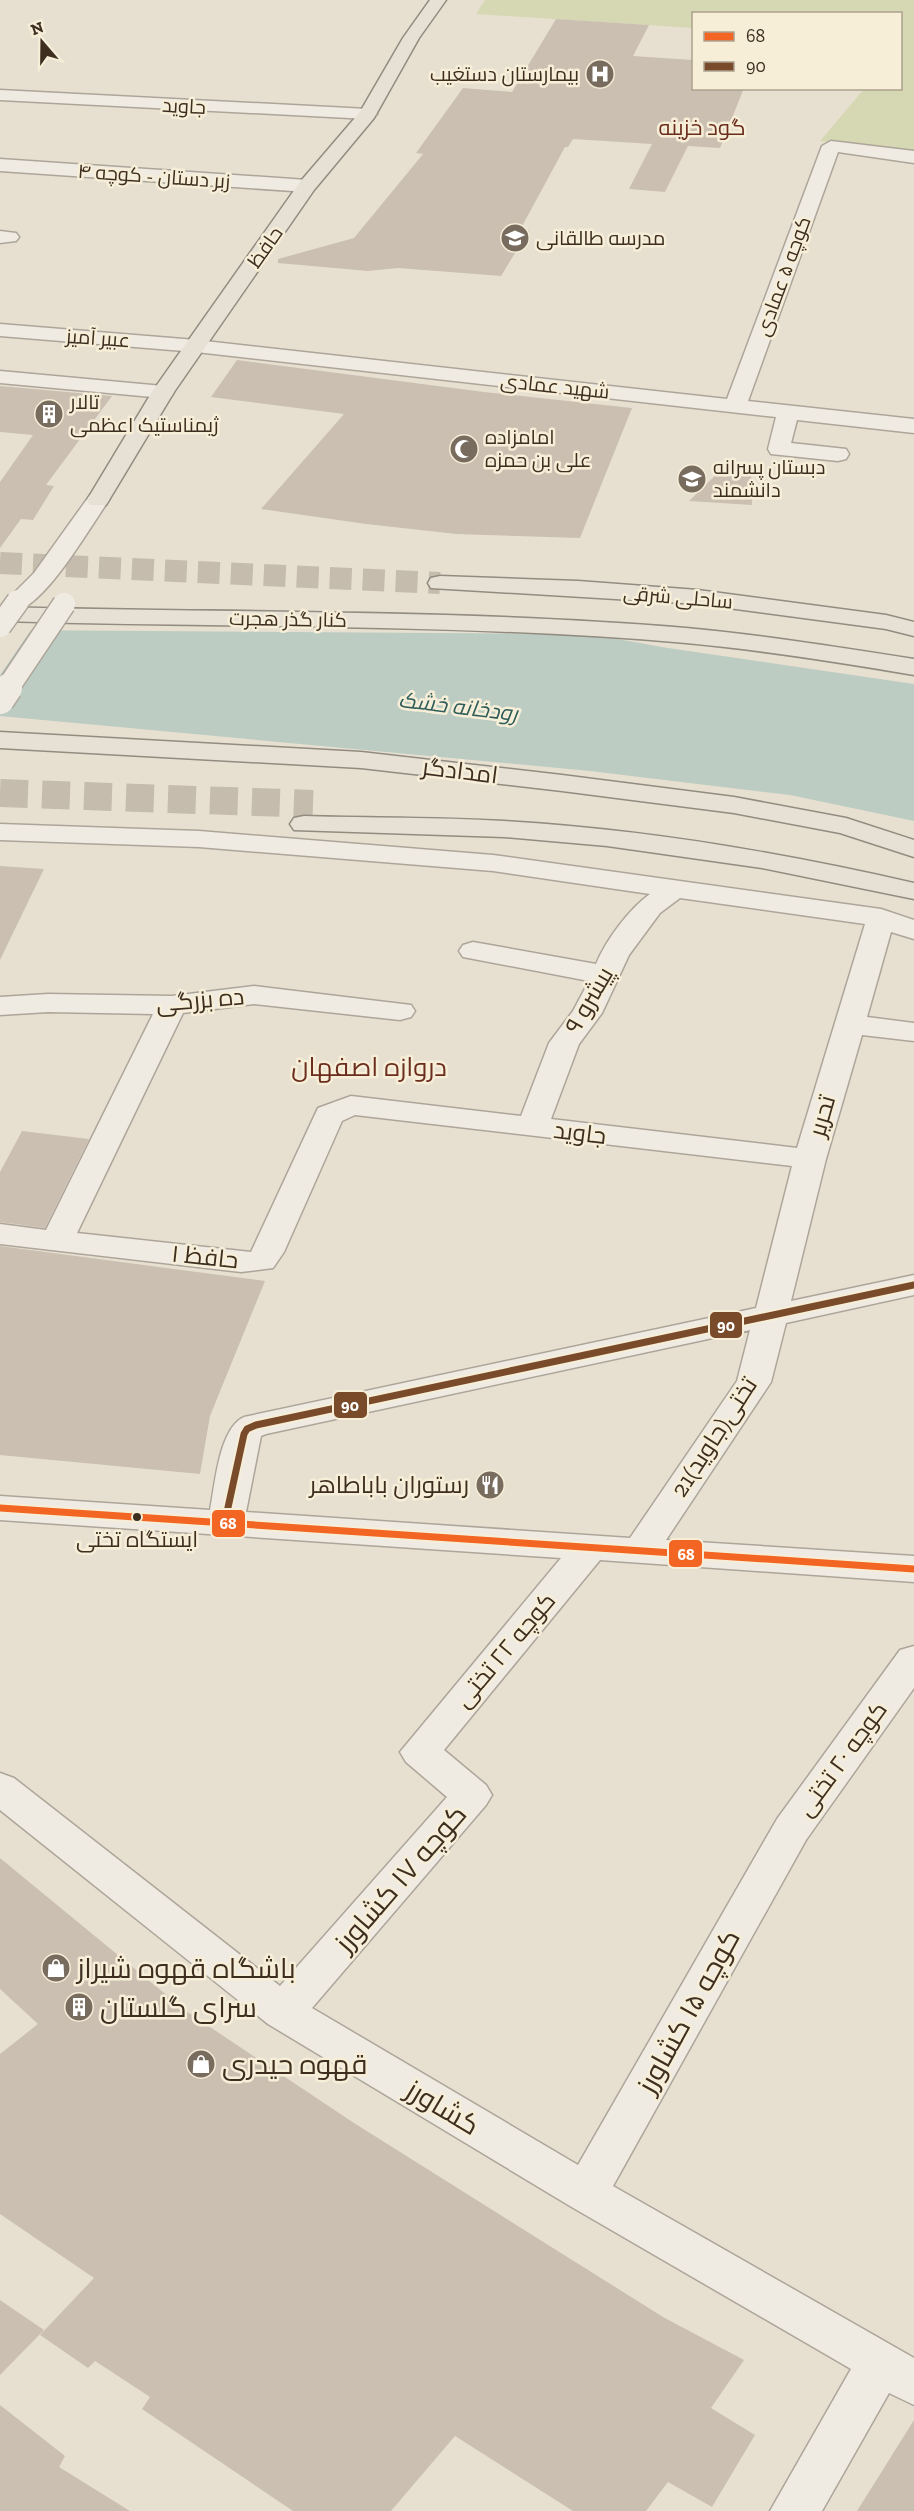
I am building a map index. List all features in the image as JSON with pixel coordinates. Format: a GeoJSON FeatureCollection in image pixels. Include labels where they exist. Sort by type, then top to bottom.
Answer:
{"type":"FeatureCollection","features":[{"type":"Feature","properties":{"kind":"main road","name":"حافظ"},"geometry":{"type":"LineString","coordinates":[[98,500],[163,392],[308,186],[368,114],[411,38],[438,0]]}},
{"type":"Feature","properties":{"kind":"main road","name":"ساحلی شرقی"},"geometry":{"type":"LineString","coordinates":[[440,583],[578,588],[698,597],[886,622],[914,629]]}},
{"type":"Feature","properties":{"kind":"main road","name":"کنار گذر هجرت"},"geometry":{"type":"LineString","coordinates":[[9,607],[577,626],[775,645],[914,667]]}},
{"type":"Feature","properties":{"kind":"main road","name":"امدادگر"},"geometry":{"type":"LineString","coordinates":[[0,740],[361,760],[539,780],[734,805],[846,826],[914,849]]}},
{"type":"Feature","properties":{"kind":"main road"},"geometry":{"type":"LineString","coordinates":[[914,861],[594,817],[508,811],[308,814],[583,836],[813,867],[914,891]]}},
{"type":"Feature","properties":{"kind":"street","name":"جاوید"},"geometry":{"type":"LineString","coordinates":[[0,95],[368,114]]}},
{"type":"Feature","properties":{"kind":"street","name":"کوچه ۵ عمادی"},"geometry":{"type":"LineString","coordinates":[[735,406],[831,146],[914,157]]}},
{"type":"Feature","properties":{"kind":"street","name":"زبر دستان - کوچه ۴"},"geometry":{"type":"LineString","coordinates":[[0,165],[308,186]]}},
{"type":"Feature","properties":{"kind":"street","name":"عبیر آمیز"},"geometry":{"type":"LineString","coordinates":[[0,330],[196,346]]}},
{"type":"Feature","properties":{"kind":"street","name":"شهید عمادی"},"geometry":{"type":"LineString","coordinates":[[196,346],[914,426]]}},
{"type":"Feature","properties":{"kind":"street"},"geometry":{"type":"LineString","coordinates":[[0,377],[163,392]]}},
{"type":"Feature","properties":{"kind":"street"},"geometry":{"type":"LineString","coordinates":[[788,412],[779,449],[838,454]]}},
{"type":"Feature","properties":{"kind":"street"},"geometry":{"type":"LineString","coordinates":[[0,626],[9,607],[42,578],[98,500]]}},
{"type":"Feature","properties":{"kind":"street"},"geometry":{"type":"LineString","coordinates":[[0,700],[64,604],[42,578]]}},
{"type":"Feature","properties":{"kind":"street"},"geometry":{"type":"LineString","coordinates":[[0,832],[200,839],[493,862],[673,890],[881,918],[914,930]]}},
{"type":"Feature","properties":{"kind":"street","name":"پیشرو ۹"},"geometry":{"type":"LineString","coordinates":[[532,1127],[564,1043],[587,1013],[608,975],[615,954],[650,907],[673,890]]}},
{"type":"Feature","properties":{"kind":"street","name":"تحریر"},"geometry":{"type":"LineString","coordinates":[[770,1316],[810,1160],[881,918]]}},
{"type":"Feature","properties":{"kind":"street"},"geometry":{"type":"LineString","coordinates":[[473,951],[608,975]]}},
{"type":"Feature","properties":{"kind":"street","name":"ده بزرگی"},"geometry":{"type":"LineString","coordinates":[[0,1006],[48,1003],[172,1005],[254,995],[400,1011]]}},
{"type":"Feature","properties":{"kind":"street"},"geometry":{"type":"LineString","coordinates":[[57,1241],[172,1005]]}},
{"type":"Feature","properties":{"kind":"street"},"geometry":{"type":"LineString","coordinates":[[849,1024],[914,1032]]}},
{"type":"Feature","properties":{"kind":"street","name":"جاوید"},"geometry":{"type":"LineString","coordinates":[[351,1105],[810,1160]]}},
{"type":"Feature","properties":{"kind":"street","name":"حافظ ۱"},"geometry":{"type":"LineString","coordinates":[[0,1234],[241,1262],[261,1261],[268,1252],[329,1115],[351,1105]]}},
{"type":"Feature","properties":{"kind":"street"},"geometry":{"type":"LineString","coordinates":[[225,1524],[244,1434],[247,1429],[256,1425],[914,1285]]}},
{"type":"Feature","properties":{"kind":"street","name":"21تختی(جاوید)"},"geometry":{"type":"LineString","coordinates":[[640,1551],[754,1382],[770,1316]]}},
{"type":"Feature","properties":{"kind":"street"},"geometry":{"type":"LineString","coordinates":[[0,1508],[914,1569]]}},
{"type":"Feature","properties":{"kind":"street","name":"کوچه ۲۲ تختی"},"geometry":{"type":"LineString","coordinates":[[420,1752],[590,1548]]}},
{"type":"Feature","properties":{"kind":"street","name":"کوچه ۲۰ تختی"},"geometry":{"type":"LineString","coordinates":[[791,1830],[914,1659]]}},
{"type":"Feature","properties":{"kind":"street","name":"کوچه ۱۷ کشاورز"},"geometry":{"type":"LineString","coordinates":[[283,2012],[472,1795],[420,1752]]}},
{"type":"Feature","properties":{"kind":"street","name":"کشاورز"},"geometry":{"type":"LineString","coordinates":[[0,1788],[283,2012],[586,2193],[897,2373]]}},
{"type":"Feature","properties":{"kind":"street","name":"کوچه ۱۵ کشاورز"},"geometry":{"type":"LineString","coordinates":[[586,2193],[791,1830]]}},
{"type":"Feature","properties":{"kind":"street"},"geometry":{"type":"LineString","coordinates":[[795,2511],[897,2373]]}},
{"type":"Feature","properties":{"kind":"green space"},"geometry":{"type":"Polygon","coordinates":[[[485,0],[914,0],[914,154],[820,141],[863,90],[902,90],[902,12],[692,12],[692,28],[476,14],[485,0]]]}},
{"type":"Feature","properties":{"kind":"water","name":"رودخانه خشک"},"geometry":{"type":"Polygon","coordinates":[[[0,630],[589,634],[668,648],[914,684],[914,821],[790,795],[590,771],[0,716],[0,630]]]}},
{"type":"Feature","properties":{"kind":"pier"},"geometry":{"type":"Polygon","coordinates":[[[0,627],[33,627],[0,675],[0,627]]]}},
{"type":"Feature","properties":{"kind":"building"},"geometry":{"type":"Polygon","coordinates":[[[556,19],[649,25],[633,56],[692,60],[692,90],[743,90],[720,148],[688,146],[665,192],[629,189],[652,144],[573,139],[568,147],[565,147],[520,230],[529,230],[501,276],[398,268],[368,271],[278,263],[278,259],[354,238],[423,154],[416,153],[463,88],[512,92],[556,19]]]}},
{"type":"Feature","properties":{"kind":"building","name":"امامزاده علی بن حمزه"},"geometry":{"type":"Polygon","coordinates":[[[237,360],[484,392],[632,408],[580,538],[456,534],[366,524],[261,509],[344,414],[211,397],[237,360]]]}},
{"type":"Feature","properties":{"kind":"building"},"geometry":{"type":"Polygon","coordinates":[[[0,386],[112,396],[46,485],[54,486],[33,520],[21,519],[0,548],[0,482],[33,435],[0,432],[0,386]]]}},
{"type":"Feature","properties":{"kind":"building"},"geometry":{"type":"Polygon","coordinates":[[[724,467],[751,467],[752,505],[689,501],[724,467]]]}},
{"type":"Feature","properties":{"kind":"building"},"geometry":{"type":"Polygon","coordinates":[[[0,866],[44,869],[0,960],[0,866]]]}},
{"type":"Feature","properties":{"kind":"building"},"geometry":{"type":"Polygon","coordinates":[[[22,1131],[89,1139],[45,1228],[0,1222],[0,1172],[22,1131]]]}},
{"type":"Feature","properties":{"kind":"building"},"geometry":{"type":"Polygon","coordinates":[[[0,1246],[265,1281],[210,1416],[200,1474],[0,1455],[0,1246]]]}},
{"type":"Feature","properties":{"kind":"building"},"geometry":{"type":"Polygon","coordinates":[[[0,1858],[186,2011],[354,2123],[663,2317],[744,2360],[711,2408],[755,2435],[712,2507],[668,2482],[646,2511],[573,2511],[455,2436],[391,2511],[293,2511],[142,2409],[150,2397],[95,2361],[88,2368],[40,2335],[94,2278],[0,2214],[0,2054],[38,2024],[0,1989],[0,1858]]]}},
{"type":"Feature","properties":{"kind":"building"},"geometry":{"type":"Polygon","coordinates":[[[0,2300],[44,2330],[0,2375],[0,2300]]]}},
{"type":"Feature","properties":{"kind":"building"},"geometry":{"type":"Polygon","coordinates":[[[0,2405],[65,2456],[59,2467],[130,2511],[0,2511],[0,2405]]]}},
{"type":"Feature","properties":{"kind":"building"},"geometry":{"type":"Polygon","coordinates":[[[914,2420],[914,2511],[857,2511],[914,2420]]]}},
{"type":"Feature","properties":{"kind":"tunnel"},"geometry":{"type":"LineString","coordinates":[[0,563],[440,583]]}},
{"type":"Feature","properties":{"kind":"tunnel"},"geometry":{"type":"LineString","coordinates":[[0,793],[313,804]]}},
{"type":"Feature","properties":{"kind":"transit line","name":"90"},"geometry":{"type":"LineString","coordinates":[[227,1512],[244,1434],[247,1429],[256,1425],[914,1285]]}},
{"type":"Feature","properties":{"kind":"transit line","name":"68"},"geometry":{"type":"LineString","coordinates":[[0,1508],[914,1569]]}},
{"type":"Feature","properties":{"kind":"place","name":"بیمارستان دستغیب"},"geometry":{"type":"Point","coordinates":[600,74]}},
{"type":"Feature","properties":{"kind":"place","name":"مدرسه طالقانی"},"geometry":{"type":"Point","coordinates":[515,238]}},
{"type":"Feature","properties":{"kind":"place","name":"تالار ژیمناستیک اعظمی"},"geometry":{"type":"Point","coordinates":[49,414]}},
{"type":"Feature","properties":{"kind":"place","name":"امامزاده علی بن حمزه"},"geometry":{"type":"Point","coordinates":[464,449]}},
{"type":"Feature","properties":{"kind":"place","name":"دبستان پسرانه دانشمند"},"geometry":{"type":"Point","coordinates":[692,479]}},
{"type":"Feature","properties":{"kind":"place","name":"رستوران باباطاهر"},"geometry":{"type":"Point","coordinates":[490,1485]}},
{"type":"Feature","properties":{"kind":"place","name":"ایستگاه تختی"},"geometry":{"type":"Point","coordinates":[137,1517]}},
{"type":"Feature","properties":{"kind":"place","name":"باشگاه قهوه شیراز"},"geometry":{"type":"Point","coordinates":[56,1968]}},
{"type":"Feature","properties":{"kind":"place","name":"سرای گلستان"},"geometry":{"type":"Point","coordinates":[79,2007]}},
{"type":"Feature","properties":{"kind":"place","name":"قهوه حیدری"},"geometry":{"type":"Point","coordinates":[201,2064]}},
{"type":"Feature","properties":{"kind":"district","name":"گود خزینه"},"geometry":{"type":"Point","coordinates":[702,127]}},
{"type":"Feature","properties":{"kind":"district","name":"دروازه اصفهان"},"geometry":{"type":"Point","coordinates":[369,1067]}}]}
